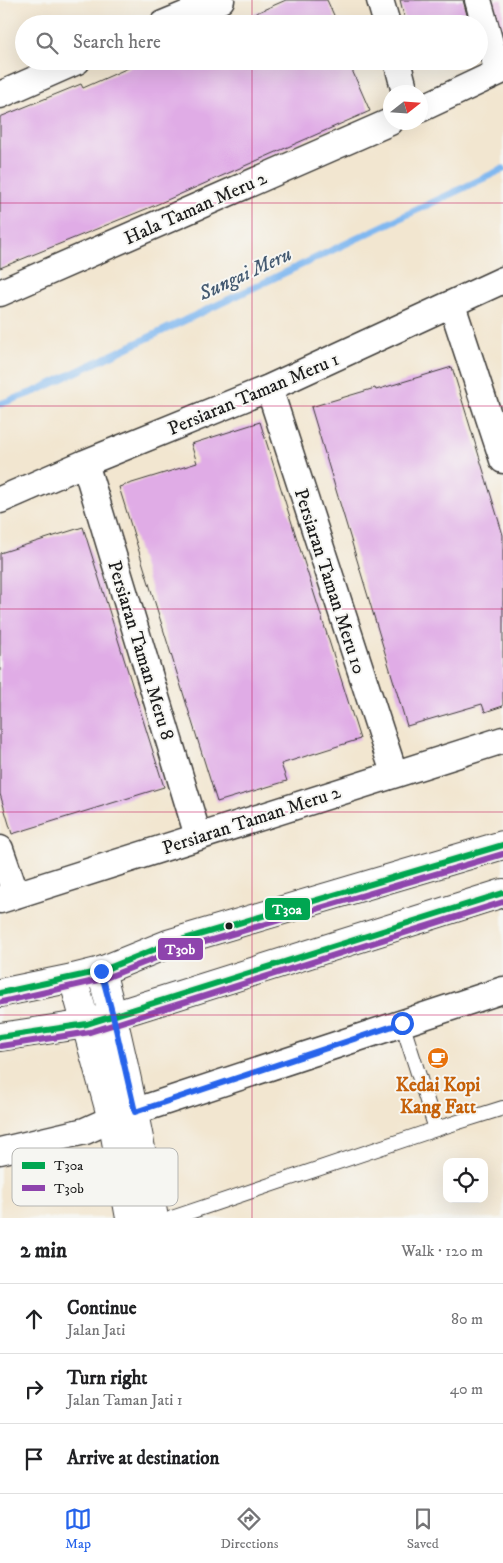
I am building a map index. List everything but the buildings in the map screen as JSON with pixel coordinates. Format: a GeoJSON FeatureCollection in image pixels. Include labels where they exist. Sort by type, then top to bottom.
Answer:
{"type":"FeatureCollection","features":[{"type":"Feature","properties":{"kind":"main road"},"geometry":{"type":"LineString","coordinates":[[0,993],[101,971],[168,944],[503,845]]}},
{"type":"Feature","properties":{"kind":"main road"},"geometry":{"type":"LineString","coordinates":[[0,1037],[87,1024],[503,893]]}},
{"type":"Feature","properties":{"kind":"main road"},"geometry":{"type":"LineString","coordinates":[[101,971],[113,1016],[126,1148]]}},
{"type":"Feature","properties":{"kind":"main road"},"geometry":{"type":"LineString","coordinates":[[74,978],[87,1024],[124,1116],[133,1148]]}},
{"type":"Feature","properties":{"kind":"main road"},"geometry":{"type":"LineString","coordinates":[[150,1206],[154,1218]]}},
{"type":"Feature","properties":{"kind":"street"},"geometry":{"type":"LineString","coordinates":[[178,15],[194,5],[221,0]]}},
{"type":"Feature","properties":{"kind":"street"},"geometry":{"type":"LineString","coordinates":[[380,0],[384,15]]}},
{"type":"Feature","properties":{"kind":"street"},"geometry":{"type":"LineString","coordinates":[[478,0],[483,15]]}},
{"type":"Feature","properties":{"kind":"street"},"geometry":{"type":"LineString","coordinates":[[428,105],[501,71],[488,31]]}},
{"type":"Feature","properties":{"kind":"street"},"geometry":{"type":"LineString","coordinates":[[0,95],[57,70]]}},
{"type":"Feature","properties":{"kind":"street"},"geometry":{"type":"LineString","coordinates":[[400,70],[404,85]]}},
{"type":"Feature","properties":{"kind":"street","name":"Hala Taman Meru 2"},"geometry":{"type":"LineString","coordinates":[[0,293],[383,125]]}},
{"type":"Feature","properties":{"kind":"street","name":"Persiaran Taman Meru 1"},"geometry":{"type":"LineString","coordinates":[[0,500],[269,388],[503,280]]}},
{"type":"Feature","properties":{"kind":"street"},"geometry":{"type":"LineString","coordinates":[[452,305],[503,460]]}},
{"type":"Feature","properties":{"kind":"street","name":"Persiaran Taman Meru 10"},"geometry":{"type":"LineString","coordinates":[[269,388],[394,773]]}},
{"type":"Feature","properties":{"kind":"street","name":"Persiaran Taman Meru 8"},"geometry":{"type":"LineString","coordinates":[[85,463],[198,836]]}},
{"type":"Feature","properties":{"kind":"street","name":"Persiaran Taman Meru 2"},"geometry":{"type":"LineString","coordinates":[[8,898],[394,773],[503,740]]}},
{"type":"Feature","properties":{"kind":"street"},"geometry":{"type":"LineString","coordinates":[[0,850],[8,898]]}},
{"type":"Feature","properties":{"kind":"street"},"geometry":{"type":"LineString","coordinates":[[13,1148],[86,1131],[124,1116],[503,990]]}},
{"type":"Feature","properties":{"kind":"lane"},"geometry":{"type":"LineString","coordinates":[[402,1023],[436,1128]]}},
{"type":"Feature","properties":{"kind":"lane"},"geometry":{"type":"LineString","coordinates":[[172,1218],[436,1128],[503,1108]]}},
{"type":"Feature","properties":{"kind":"shaded area"},"geometry":{"type":"Polygon","coordinates":[[[479,0],[503,0],[503,70],[488,26],[488,15],[484,15],[479,0]]]}},
{"type":"Feature","properties":{"kind":"waterway","name":"Sungai Meru"},"geometry":{"type":"LineString","coordinates":[[0,404],[36,391],[503,169]]}},
{"type":"Feature","properties":{"kind":"transit line","name":"T30a"},"geometry":{"type":"LineString","coordinates":[[0,993],[101,971],[168,944],[503,845]]}},
{"type":"Feature","properties":{"kind":"transit line","name":"T30b"},"geometry":{"type":"LineString","coordinates":[[2,1002],[103,979],[171,952],[503,854]]}},
{"type":"Feature","properties":{"kind":"transit line","name":"T30a"},"geometry":{"type":"LineString","coordinates":[[0,1037],[87,1024],[503,893]]}},
{"type":"Feature","properties":{"kind":"transit line","name":"T30b"},"geometry":{"type":"LineString","coordinates":[[1,1046],[90,1032],[503,902]]}},
{"type":"Feature","properties":{"kind":"place","name":"Kedai Kopi Kang Fatt"},"geometry":{"type":"Point","coordinates":[438,1058]}},
{"type":"Feature","properties":{"kind":"route"},"geometry":{"type":"LineString","coordinates":[[101,971],[135,1112],[402,1023]]}}]}
